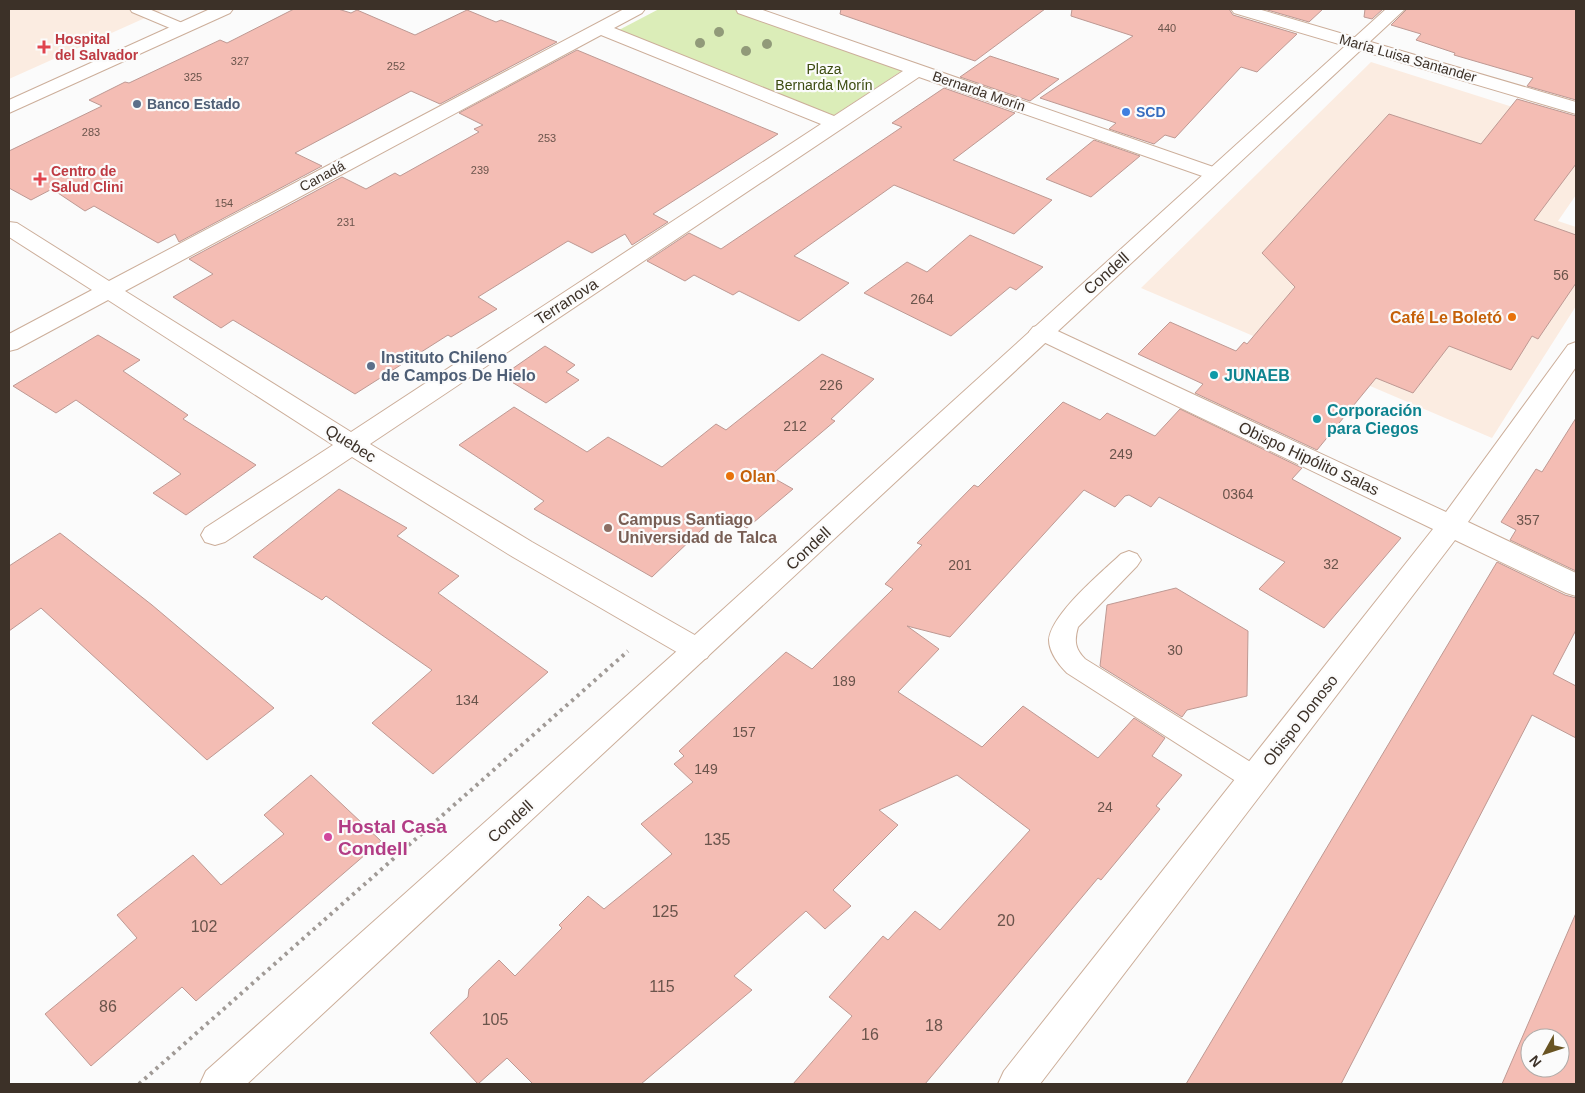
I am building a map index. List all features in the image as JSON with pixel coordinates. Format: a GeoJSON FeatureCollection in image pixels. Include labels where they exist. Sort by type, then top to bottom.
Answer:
{"type":"FeatureCollection","features":[{"type":"Feature","properties":{"kind":"street"},"geometry":{"type":"LineString","coordinates":[[9,107],[224,9]]}},
{"type":"Feature","properties":{"kind":"street","name":"Canadá"},"geometry":{"type":"LineString","coordinates":[[9,344],[636,9]]}},
{"type":"Feature","properties":{"kind":"street","name":"Bernarda Morín"},"geometry":{"type":"LineString","coordinates":[[744,9],[1215,174]]}},
{"type":"Feature","properties":{"kind":"street","name":"María Luisa Santander"},"geometry":{"type":"LineString","coordinates":[[1240,9],[1576,108]]}},
{"type":"Feature","properties":{"kind":"street","name":"Condell"},"geometry":{"type":"LineString","coordinates":[[219,1084],[697,650],[1041,332],[1396,9]]}},
{"type":"Feature","properties":{"kind":"street"},"geometry":{"type":"LineString","coordinates":[[599,28],[835,123]]}},
{"type":"Feature","properties":{"kind":"street","name":"Terranova"},"geometry":{"type":"LineString","coordinates":[[215,535],[918,69]]}},
{"type":"Feature","properties":{"kind":"street","name":"Quebec"},"geometry":{"type":"LineString","coordinates":[[9,228],[351,444],[643,620],[697,650]]}},
{"type":"Feature","properties":{"kind":"street","name":"Obispo Hipólito Salas"},"geometry":{"type":"LineString","coordinates":[[1041,332],[1576,585]]}},
{"type":"Feature","properties":{"kind":"street","name":"Obispo Donoso"},"geometry":{"type":"LineString","coordinates":[[1025,1080],[1451,526],[1576,350]]}},
{"type":"Feature","properties":{"kind":"lane"},"geometry":{"type":"LineString","coordinates":[[144,12],[182,28]]}},
{"type":"Feature","properties":{"kind":"lane"},"geometry":{"type":"LineString","coordinates":[[1129,560],[1067,623],[1062,640],[1067,657],[1076,666],[1255,779]]}},
{"type":"Feature","properties":{"kind":"path"},"geometry":{"type":"LineString","coordinates":[[139,1084],[633,647]]}},
{"type":"Feature","properties":{"kind":"shaded area","name":"Hospital del Salvador"},"geometry":{"type":"Polygon","coordinates":[[[9,9],[165,9],[9,79],[9,9]]]}},
{"type":"Feature","properties":{"kind":"shaded area"},"geometry":{"type":"Polygon","coordinates":[[[1371,62],[1576,127],[1576,195],[1558,221],[1576,227],[1576,306],[1492,438],[1141,288],[1371,62]]]}},
{"type":"Feature","properties":{"kind":"green space","name":"Plaza Bernarda Morín"},"geometry":{"type":"Polygon","coordinates":[[[659,9],[734,9],[903,70],[833,116],[619,30],[659,9]]]}},
{"type":"Feature","properties":{"kind":"building"},"geometry":{"type":"Polygon","coordinates":[[[294,9],[338,9],[351,13],[357,10],[415,35],[467,10],[496,22],[501,20],[557,42],[440,104],[411,91],[295,153],[322,166],[179,242],[175,234],[158,243],[94,206],[85,211],[52,189],[31,200],[9,188],[9,151],[102,106],[89,100],[220,40],[227,43],[294,9]]]}},
{"type":"Feature","properties":{"kind":"building"},"geometry":{"type":"Polygon","coordinates":[[[841,9],[1045,9],[975,61],[840,14],[841,9]]]}},
{"type":"Feature","properties":{"kind":"building"},"geometry":{"type":"Polygon","coordinates":[[[1072,9],[1229,9],[1233,15],[1297,34],[1257,72],[1241,67],[1175,138],[1165,135],[1154,144],[1109,129],[1116,123],[1040,98],[1133,36],[1071,16],[1072,9]]]}},
{"type":"Feature","properties":{"kind":"building"},"geometry":{"type":"Polygon","coordinates":[[[1264,9],[1323,9],[1309,22],[1264,9]]]}},
{"type":"Feature","properties":{"kind":"building"},"geometry":{"type":"Polygon","coordinates":[[[1365,9],[1383,9],[1372,19],[1364,17],[1365,9]]]}},
{"type":"Feature","properties":{"kind":"building"},"geometry":{"type":"Polygon","coordinates":[[[1407,9],[1576,9],[1576,100],[1527,86],[1533,78],[1454,55],[1455,53],[1416,40],[1421,34],[1391,25],[1407,9]]]}},
{"type":"Feature","properties":{"kind":"building"},"geometry":{"type":"Polygon","coordinates":[[[577,50],[778,134],[653,214],[668,222],[632,245],[625,234],[592,253],[568,241],[478,297],[497,309],[451,337],[448,335],[355,394],[233,320],[221,328],[173,297],[213,274],[189,259],[342,177],[366,189],[395,173],[400,176],[479,132],[474,129],[483,125],[459,113],[577,50]]]}},
{"type":"Feature","properties":{"kind":"building"},"geometry":{"type":"Polygon","coordinates":[[[990,56],[1059,79],[1030,101],[960,77],[990,56]]]}},
{"type":"Feature","properties":{"kind":"building"},"geometry":{"type":"Polygon","coordinates":[[[944,88],[1015,113],[953,160],[1052,200],[1014,234],[894,185],[794,256],[849,283],[799,321],[739,291],[733,295],[694,275],[685,281],[647,261],[689,233],[721,249],[902,127],[892,123],[944,88]]]}},
{"type":"Feature","properties":{"kind":"building"},"geometry":{"type":"Polygon","coordinates":[[[1517,99],[1576,116],[1576,164],[1534,220],[1576,235],[1576,283],[1538,339],[1532,336],[1511,370],[1449,346],[1413,393],[1376,378],[1317,450],[1195,393],[1203,384],[1138,354],[1170,322],[1236,351],[1244,342],[1247,344],[1295,287],[1262,253],[1389,114],[1481,144],[1517,99]]]}},
{"type":"Feature","properties":{"kind":"building"},"geometry":{"type":"Polygon","coordinates":[[[1094,140],[1140,156],[1091,197],[1046,179],[1094,140]]]}},
{"type":"Feature","properties":{"kind":"building"},"geometry":{"type":"Polygon","coordinates":[[[970,235],[1043,267],[1016,290],[1010,287],[951,336],[864,293],[907,262],[927,272],[970,235]]]}},
{"type":"Feature","properties":{"kind":"building"},"geometry":{"type":"Polygon","coordinates":[[[98,335],[140,360],[123,371],[188,415],[183,419],[256,465],[186,515],[153,493],[181,474],[76,400],[56,413],[13,386],[98,335]]]}},
{"type":"Feature","properties":{"kind":"building"},"geometry":{"type":"Polygon","coordinates":[[[545,346],[575,365],[566,372],[579,380],[546,403],[502,376],[545,346]]]}},
{"type":"Feature","properties":{"kind":"building"},"geometry":{"type":"Polygon","coordinates":[[[822,354],[874,379],[831,419],[835,421],[770,476],[793,489],[747,528],[720,512],[652,577],[534,509],[544,501],[459,445],[514,407],[587,452],[608,437],[662,467],[716,424],[726,430],[822,354]]]}},
{"type":"Feature","properties":{"kind":"building"},"geometry":{"type":"Polygon","coordinates":[[[1063,402],[1100,420],[1107,413],[1155,436],[1180,409],[1302,468],[1292,479],[1401,538],[1324,628],[1259,589],[1285,562],[1159,497],[1151,507],[1129,495],[1125,496],[1115,507],[1084,490],[950,637],[907,626],[939,649],[898,692],[982,747],[1023,706],[1098,758],[1134,718],[1165,738],[1152,756],[1182,775],[1156,806],[1160,809],[1101,880],[1098,878],[925,1084],[793,1084],[852,1016],[829,997],[883,936],[888,940],[915,911],[940,930],[1030,830],[957,775],[879,810],[898,825],[833,890],[851,906],[825,929],[806,911],[734,976],[752,990],[641,1084],[533,1084],[507,1058],[478,1084],[430,1033],[468,997],[469,989],[499,960],[515,976],[562,928],[559,925],[588,896],[604,909],[672,854],[641,824],[693,782],[674,764],[684,756],[679,751],[786,652],[812,669],[893,589],[885,584],[922,545],[917,543],[974,485],[978,487],[1063,402]]]}},
{"type":"Feature","properties":{"kind":"building"},"geometry":{"type":"Polygon","coordinates":[[[1576,418],[1576,571],[1510,540],[1516,530],[1501,522],[1536,469],[1542,472],[1576,418]]]}},
{"type":"Feature","properties":{"kind":"building"},"geometry":{"type":"Polygon","coordinates":[[[339,489],[407,528],[397,536],[459,576],[438,593],[548,672],[433,774],[372,723],[432,670],[326,596],[322,600],[253,557],[339,489]]]}},
{"type":"Feature","properties":{"kind":"building"},"geometry":{"type":"Polygon","coordinates":[[[60,533],[152,605],[274,708],[207,760],[41,608],[9,631],[9,566],[60,533]]]}},
{"type":"Feature","properties":{"kind":"building"},"geometry":{"type":"Polygon","coordinates":[[[1497,562],[1565,595],[1576,598],[1576,630],[1553,674],[1576,686],[1576,738],[1532,715],[1341,1084],[1186,1084],[1497,562]]]}},
{"type":"Feature","properties":{"kind":"building"},"geometry":{"type":"Polygon","coordinates":[[[1176,588],[1248,631],[1247,696],[1187,710],[1182,717],[1100,666],[1107,605],[1176,588]]]}},
{"type":"Feature","properties":{"kind":"building"},"geometry":{"type":"Polygon","coordinates":[[[311,775],[381,841],[196,1001],[182,987],[91,1066],[45,1014],[137,938],[117,915],[193,855],[221,885],[284,834],[264,815],[311,775]]]}},
{"type":"Feature","properties":{"kind":"building"},"geometry":{"type":"Polygon","coordinates":[[[1576,913],[1576,1084],[1502,1084],[1520,1042],[1520,1078],[1570,1078],[1570,1028],[1526,1028],[1576,913]]]}},
{"type":"Feature","properties":{"kind":"place","name":"Hospital del Salvador"},"geometry":{"type":"Point","coordinates":[44,47]}},
{"type":"Feature","properties":{"kind":"place","name":"Banco Estado"},"geometry":{"type":"Point","coordinates":[137,104]}},
{"type":"Feature","properties":{"kind":"place","name":"SCD"},"geometry":{"type":"Point","coordinates":[1126,112]}},
{"type":"Feature","properties":{"kind":"place","name":"Centro de Salud Clini"},"geometry":{"type":"Point","coordinates":[40,179]}},
{"type":"Feature","properties":{"kind":"place","name":"Café Le Boletó"},"geometry":{"type":"Point","coordinates":[1512,317]}},
{"type":"Feature","properties":{"kind":"place","name":"Instituto Chileno de Campos De Hielo"},"geometry":{"type":"Point","coordinates":[371,366]}},
{"type":"Feature","properties":{"kind":"place","name":"JUNAEB"},"geometry":{"type":"Point","coordinates":[1214,375]}},
{"type":"Feature","properties":{"kind":"place","name":"Corporación para Ciegos"},"geometry":{"type":"Point","coordinates":[1317,419]}},
{"type":"Feature","properties":{"kind":"place","name":"Olan"},"geometry":{"type":"Point","coordinates":[730,476]}},
{"type":"Feature","properties":{"kind":"place","name":"Campus Santiago Universidad de Talca"},"geometry":{"type":"Point","coordinates":[608,528]}},
{"type":"Feature","properties":{"kind":"place","name":"Hostal Casa Condell"},"geometry":{"type":"Point","coordinates":[328,837]}}]}
